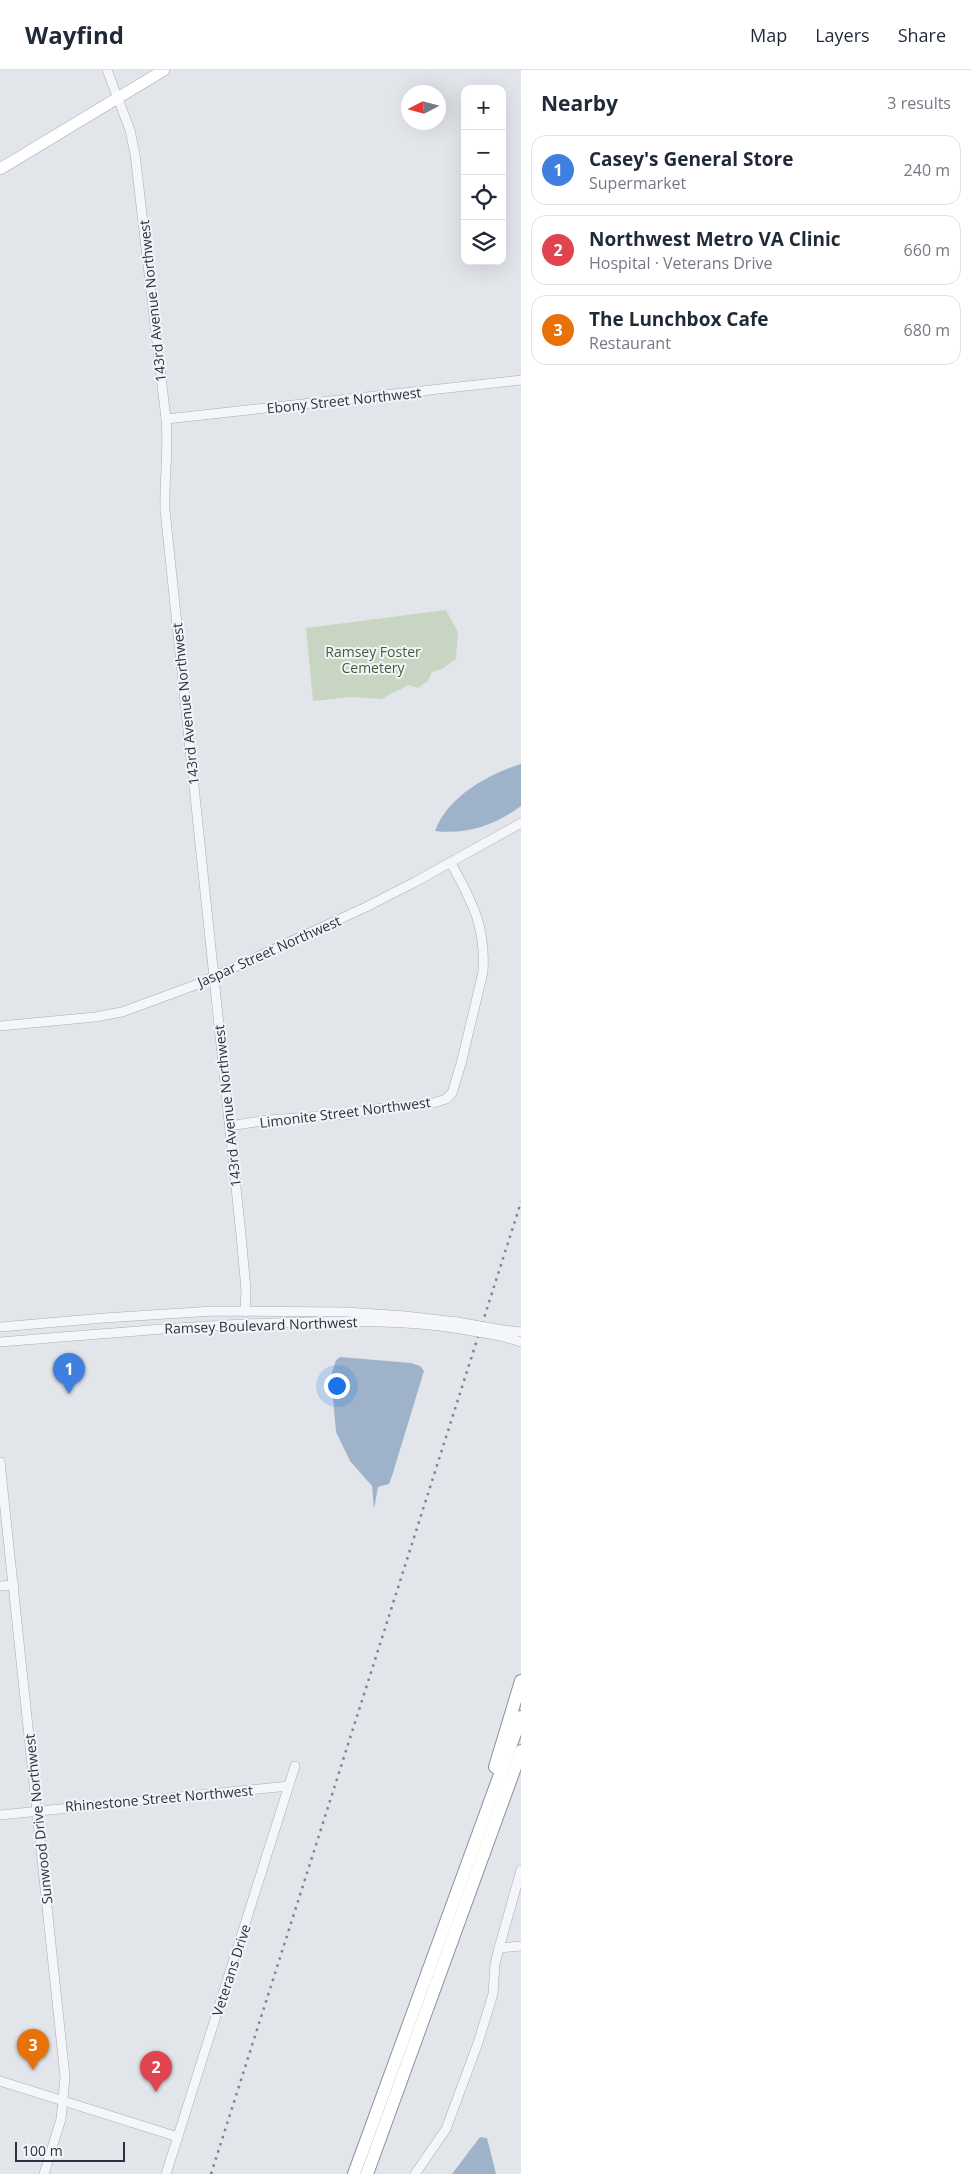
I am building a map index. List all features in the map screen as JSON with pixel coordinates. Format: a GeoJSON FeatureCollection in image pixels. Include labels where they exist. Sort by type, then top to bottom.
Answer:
{"type":"FeatureCollection","features":[{"type":"Feature","properties":{"kind":"highway"},"geometry":{"type":"LineString","coordinates":[[478,1835],[497,1759],[521,1681]]}},
{"type":"Feature","properties":{"kind":"highway"},"geometry":{"type":"LineString","coordinates":[[354,2174],[521,1717]]}},
{"type":"Feature","properties":{"kind":"highway"},"geometry":{"type":"LineString","coordinates":[[367,2174],[521,1751]]}},
{"type":"Feature","properties":{"kind":"highway"},"geometry":{"type":"LineString","coordinates":[[510,1781],[521,1760]]}},
{"type":"Feature","properties":{"kind":"main road"},"geometry":{"type":"LineString","coordinates":[[0,169],[164,70]]}},
{"type":"Feature","properties":{"kind":"street","name":"143rd Avenue Northwest"},"geometry":{"type":"LineString","coordinates":[[107,70],[130,130],[136,154],[166,419],[168,450],[164,492],[165,510],[243,1253],[246,1290],[245,1312]]}},
{"type":"Feature","properties":{"kind":"street","name":"Ebony Street Northwest"},"geometry":{"type":"LineString","coordinates":[[166,419],[521,380]]}},
{"type":"Feature","properties":{"kind":"street","name":"Jaspar Street Northwest"},"geometry":{"type":"LineString","coordinates":[[0,1026],[95,1017],[122,1012],[214,977],[340,920],[451,863],[521,823]]}},
{"type":"Feature","properties":{"kind":"street","name":"Limonite Street Northwest"},"geometry":{"type":"LineString","coordinates":[[229,1126],[268,1120],[352,1114],[366,1110],[433,1102],[446,1098],[455,1088],[483,972],[484,957],[483,941],[476,909],[451,863]]}},
{"type":"Feature","properties":{"kind":"street","name":"Ramsey Boulevard Northwest"},"geometry":{"type":"LineString","coordinates":[[0,1327],[178,1312],[346,1312],[405,1316],[502,1333],[521,1332]]}},
{"type":"Feature","properties":{"kind":"street","name":"Ramsey Boulevard Northwest"},"geometry":{"type":"LineString","coordinates":[[0,1342],[146,1329],[248,1323],[380,1321],[456,1325]]}},
{"type":"Feature","properties":{"kind":"street","name":"Ramsey Boulevard Northwest"},"geometry":{"type":"LineString","coordinates":[[502,1333],[521,1342]]}},
{"type":"Feature","properties":{"kind":"street","name":"Sunwood Drive Northwest"},"geometry":{"type":"LineString","coordinates":[[0,1462],[65,2077],[61,2119],[44,2174]]}},
{"type":"Feature","properties":{"kind":"street"},"geometry":{"type":"LineString","coordinates":[[0,1586],[14,1585]]}},
{"type":"Feature","properties":{"kind":"street","name":"Veterans Drive"},"geometry":{"type":"LineString","coordinates":[[166,2174],[295,1766]]}},
{"type":"Feature","properties":{"kind":"street","name":"Rhinestone Street Northwest"},"geometry":{"type":"LineString","coordinates":[[0,1814],[289,1786]]}},
{"type":"Feature","properties":{"kind":"street"},"geometry":{"type":"LineString","coordinates":[[415,2174],[442,2137],[452,2115],[490,2003],[498,1948],[521,1870]]}},
{"type":"Feature","properties":{"kind":"street"},"geometry":{"type":"LineString","coordinates":[[498,1948],[521,1946]]}},
{"type":"Feature","properties":{"kind":"street"},"geometry":{"type":"LineString","coordinates":[[0,2081],[178,2137]]}},
{"type":"Feature","properties":{"kind":"green space","name":"Ramsey Foster Cemetery"},"geometry":{"type":"Polygon","coordinates":[[[446,610],[458,632],[456,659],[442,669],[432,672],[428,681],[418,688],[409,685],[381,699],[350,697],[313,701],[306,628],[446,610]]]}},
{"type":"Feature","properties":{"kind":"water"},"geometry":{"type":"Polygon","coordinates":[[[521,764],[521,806],[502,818],[481,827],[447,832],[435,831],[441,819],[459,797],[495,774],[521,764]]]}},
{"type":"Feature","properties":{"kind":"water"},"geometry":{"type":"Polygon","coordinates":[[[340,1357],[411,1363],[420,1366],[424,1371],[392,1476],[389,1484],[378,1487],[374,1509],[372,1486],[350,1461],[336,1432],[331,1376],[336,1360],[340,1357]]]}},
{"type":"Feature","properties":{"kind":"water"},"geometry":{"type":"Polygon","coordinates":[[[480,2137],[487,2138],[496,2174],[452,2174],[480,2137]]]}},
{"type":"Feature","properties":{"kind":"railway"},"geometry":{"type":"LineString","coordinates":[[211,2174],[521,1202]]}},
{"type":"Feature","properties":{"kind":"place","name":"Casey's General Store"},"geometry":{"type":"Point","coordinates":[69,1394]}},
{"type":"Feature","properties":{"kind":"place","name":"The Lunchbox Cafe"},"geometry":{"type":"Point","coordinates":[33,2070]}},
{"type":"Feature","properties":{"kind":"place","name":"Northwest Metro VA Clinic"},"geometry":{"type":"Point","coordinates":[156,2092]}}]}
